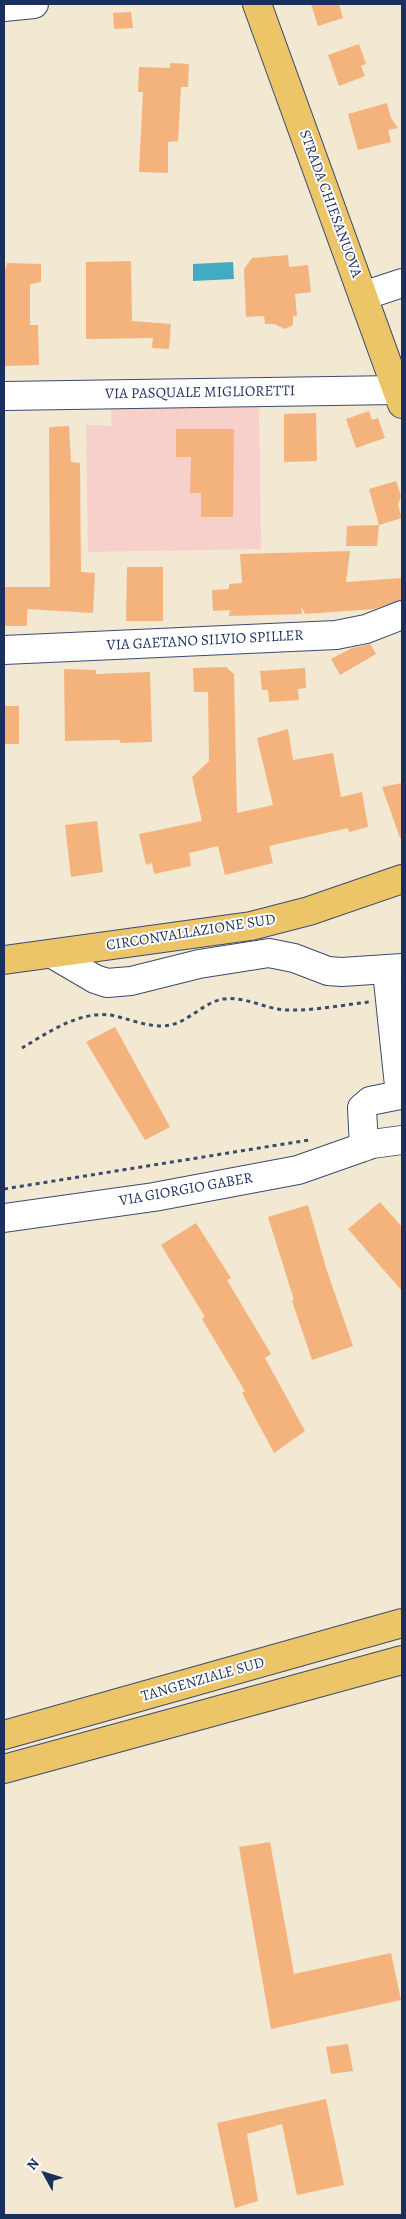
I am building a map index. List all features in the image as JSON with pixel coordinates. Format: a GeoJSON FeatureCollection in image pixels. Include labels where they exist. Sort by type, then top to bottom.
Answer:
{"type":"FeatureCollection","features":[{"type":"Feature","properties":{"kind":"main road","name":"STRADA CHIESANUOVA"},"geometry":{"type":"LineString","coordinates":[[257,4],[400,397]]}},
{"type":"Feature","properties":{"kind":"main road","name":"CIRCONVALLAZIONE SUD"},"geometry":{"type":"LineString","coordinates":[[4,960],[54,955],[251,926],[309,911],[402,879]]}},
{"type":"Feature","properties":{"kind":"main road","name":"TANGENZIALE SUD"},"geometry":{"type":"LineString","coordinates":[[4,1735],[170,1690],[402,1623]]}},
{"type":"Feature","properties":{"kind":"main road"},"geometry":{"type":"LineString","coordinates":[[4,1770],[402,1660]]}},
{"type":"Feature","properties":{"kind":"street"},"geometry":{"type":"LineString","coordinates":[[4,7],[34,4]]}},
{"type":"Feature","properties":{"kind":"street"},"geometry":{"type":"LineString","coordinates":[[363,296],[402,283]]}},
{"type":"Feature","properties":{"kind":"street","name":"VIA PASQUALE MIGLIORETTI"},"geometry":{"type":"LineString","coordinates":[[4,396],[400,397]]}},
{"type":"Feature","properties":{"kind":"street","name":"VIA GAETANO SILVIO SPILLER"},"geometry":{"type":"LineString","coordinates":[[4,650],[336,635],[366,628],[402,615]]}},
{"type":"Feature","properties":{"kind":"street"},"geometry":{"type":"LineString","coordinates":[[54,955],[95,979],[107,982],[131,981],[199,964],[269,953],[294,958],[328,971],[386,970],[401,1094],[370,1101],[362,1108],[364,1147]]}},
{"type":"Feature","properties":{"kind":"street","name":"VIA GIORGIO GABER"},"geometry":{"type":"LineString","coordinates":[[4,1218],[154,1197],[298,1170],[364,1147],[402,1140]]}},
{"type":"Feature","properties":{"kind":"path"},"geometry":{"type":"LineString","coordinates":[[22,1048],[52,1030],[70,1022],[89,1017],[108,1015],[160,1026],[174,1024],[222,1000],[237,999],[271,1008],[288,1010],[319,1009],[390,999]]}},
{"type":"Feature","properties":{"kind":"path"},"geometry":{"type":"LineString","coordinates":[[4,1189],[312,1140]]}},
{"type":"Feature","properties":{"kind":"shaded area"},"geometry":{"type":"Polygon","coordinates":[[[259,404],[261,549],[88,552],[86,425],[112,426],[111,409],[259,404]]]}},
{"type":"Feature","properties":{"kind":"water"},"geometry":{"type":"Polygon","coordinates":[[[233,262],[234,279],[193,281],[193,264],[233,262]]]}},
{"type":"Feature","properties":{"kind":"building"},"geometry":{"type":"Polygon","coordinates":[[[311,4],[339,4],[343,18],[318,26],[311,4]]]}},
{"type":"Feature","properties":{"kind":"building"},"geometry":{"type":"Polygon","coordinates":[[[131,12],[133,28],[114,29],[113,13],[131,12]]]}},
{"type":"Feature","properties":{"kind":"building"},"geometry":{"type":"Polygon","coordinates":[[[359,44],[366,64],[361,66],[365,76],[339,86],[328,55],[359,44]]]}},
{"type":"Feature","properties":{"kind":"building"},"geometry":{"type":"Polygon","coordinates":[[[170,63],[189,64],[188,87],[181,87],[178,141],[168,142],[168,173],[139,172],[143,92],[138,92],[139,67],[170,68],[170,63]]]}},
{"type":"Feature","properties":{"kind":"building"},"geometry":{"type":"Polygon","coordinates":[[[387,103],[391,118],[398,128],[388,130],[391,142],[358,150],[348,114],[387,103]]]}},
{"type":"Feature","properties":{"kind":"building"},"geometry":{"type":"Polygon","coordinates":[[[288,255],[289,267],[308,265],[311,292],[295,294],[297,316],[293,316],[293,325],[285,329],[274,324],[265,324],[264,316],[246,317],[244,269],[252,258],[288,255]]]}},
{"type":"Feature","properties":{"kind":"building"},"geometry":{"type":"Polygon","coordinates":[[[131,261],[132,321],[171,324],[169,349],[152,348],[153,338],[86,339],[86,262],[131,261]]]}},
{"type":"Feature","properties":{"kind":"building"},"geometry":{"type":"Polygon","coordinates":[[[7,263],[41,264],[41,282],[30,284],[30,325],[38,325],[39,365],[4,366],[4,274],[7,263]]]}},
{"type":"Feature","properties":{"kind":"building"},"geometry":{"type":"Polygon","coordinates":[[[369,411],[372,420],[378,418],[385,438],[356,448],[346,419],[369,411]]]}},
{"type":"Feature","properties":{"kind":"building"},"geometry":{"type":"Polygon","coordinates":[[[316,413],[317,461],[284,462],[284,414],[316,413]]]}},
{"type":"Feature","properties":{"kind":"building"},"geometry":{"type":"Polygon","coordinates":[[[69,426],[71,462],[80,463],[81,572],[95,573],[93,613],[27,609],[27,626],[4,626],[4,587],[50,587],[49,427],[69,426]]]}},
{"type":"Feature","properties":{"kind":"building"},"geometry":{"type":"Polygon","coordinates":[[[176,429],[234,429],[233,517],[201,517],[201,493],[190,493],[191,457],[176,457],[176,429]]]}},
{"type":"Feature","properties":{"kind":"building"},"geometry":{"type":"Polygon","coordinates":[[[396,481],[401,496],[398,505],[402,518],[379,525],[369,489],[396,481]]]}},
{"type":"Feature","properties":{"kind":"building"},"geometry":{"type":"Polygon","coordinates":[[[379,525],[377,546],[346,546],[347,526],[379,525]]]}},
{"type":"Feature","properties":{"kind":"building"},"geometry":{"type":"Polygon","coordinates":[[[350,551],[346,582],[402,578],[402,600],[374,609],[305,614],[301,606],[302,614],[229,616],[230,610],[213,611],[212,590],[229,589],[229,584],[242,583],[240,554],[350,551]]]}},
{"type":"Feature","properties":{"kind":"building"},"geometry":{"type":"Polygon","coordinates":[[[127,567],[163,567],[163,621],[126,621],[127,567]]]}},
{"type":"Feature","properties":{"kind":"building"},"geometry":{"type":"Polygon","coordinates":[[[370,644],[376,654],[340,675],[331,659],[352,648],[370,644]]]}},
{"type":"Feature","properties":{"kind":"building"},"geometry":{"type":"Polygon","coordinates":[[[226,667],[234,674],[237,813],[273,805],[257,738],[288,729],[293,760],[333,753],[341,797],[362,792],[368,827],[349,832],[348,828],[269,846],[273,863],[225,875],[218,846],[189,853],[191,866],[154,874],[152,863],[146,865],[139,834],[202,821],[192,777],[209,761],[208,692],[194,692],[193,668],[226,667]]]}},
{"type":"Feature","properties":{"kind":"building"},"geometry":{"type":"Polygon","coordinates":[[[305,668],[306,688],[298,689],[299,700],[269,702],[268,690],[262,690],[260,671],[305,668]]]}},
{"type":"Feature","properties":{"kind":"building"},"geometry":{"type":"Polygon","coordinates":[[[64,669],[96,670],[96,674],[150,672],[152,742],[120,743],[120,740],[65,741],[64,669]]]}},
{"type":"Feature","properties":{"kind":"building"},"geometry":{"type":"Polygon","coordinates":[[[4,706],[19,706],[19,744],[4,744],[4,706]]]}},
{"type":"Feature","properties":{"kind":"building"},"geometry":{"type":"Polygon","coordinates":[[[402,783],[402,838],[400,838],[382,787],[402,783]]]}},
{"type":"Feature","properties":{"kind":"building"},"geometry":{"type":"Polygon","coordinates":[[[97,821],[103,872],[71,877],[65,825],[97,821]]]}},
{"type":"Feature","properties":{"kind":"building"},"geometry":{"type":"Polygon","coordinates":[[[115,1027],[170,1127],[145,1140],[86,1042],[115,1027]]]}},
{"type":"Feature","properties":{"kind":"building"},"geometry":{"type":"Polygon","coordinates":[[[380,1202],[402,1227],[402,1291],[348,1229],[380,1202]]]}},
{"type":"Feature","properties":{"kind":"building"},"geometry":{"type":"Polygon","coordinates":[[[308,1205],[326,1268],[353,1346],[312,1360],[292,1301],[294,1300],[268,1217],[308,1205]]]}},
{"type":"Feature","properties":{"kind":"building"},"geometry":{"type":"Polygon","coordinates":[[[196,1223],[231,1278],[227,1280],[271,1354],[265,1358],[305,1431],[274,1453],[242,1393],[245,1391],[202,1319],[205,1317],[161,1245],[196,1223]]]}},
{"type":"Feature","properties":{"kind":"building"},"geometry":{"type":"Polygon","coordinates":[[[270,1842],[294,1974],[391,1953],[401,2000],[271,2029],[239,1847],[270,1842]]]}},
{"type":"Feature","properties":{"kind":"building"},"geometry":{"type":"Polygon","coordinates":[[[348,2044],[353,2071],[331,2074],[326,2047],[348,2044]]]}},
{"type":"Feature","properties":{"kind":"building"},"geometry":{"type":"Polygon","coordinates":[[[326,2099],[344,2185],[297,2195],[282,2124],[247,2134],[258,2201],[235,2208],[217,2123],[326,2099]]]}}]}
